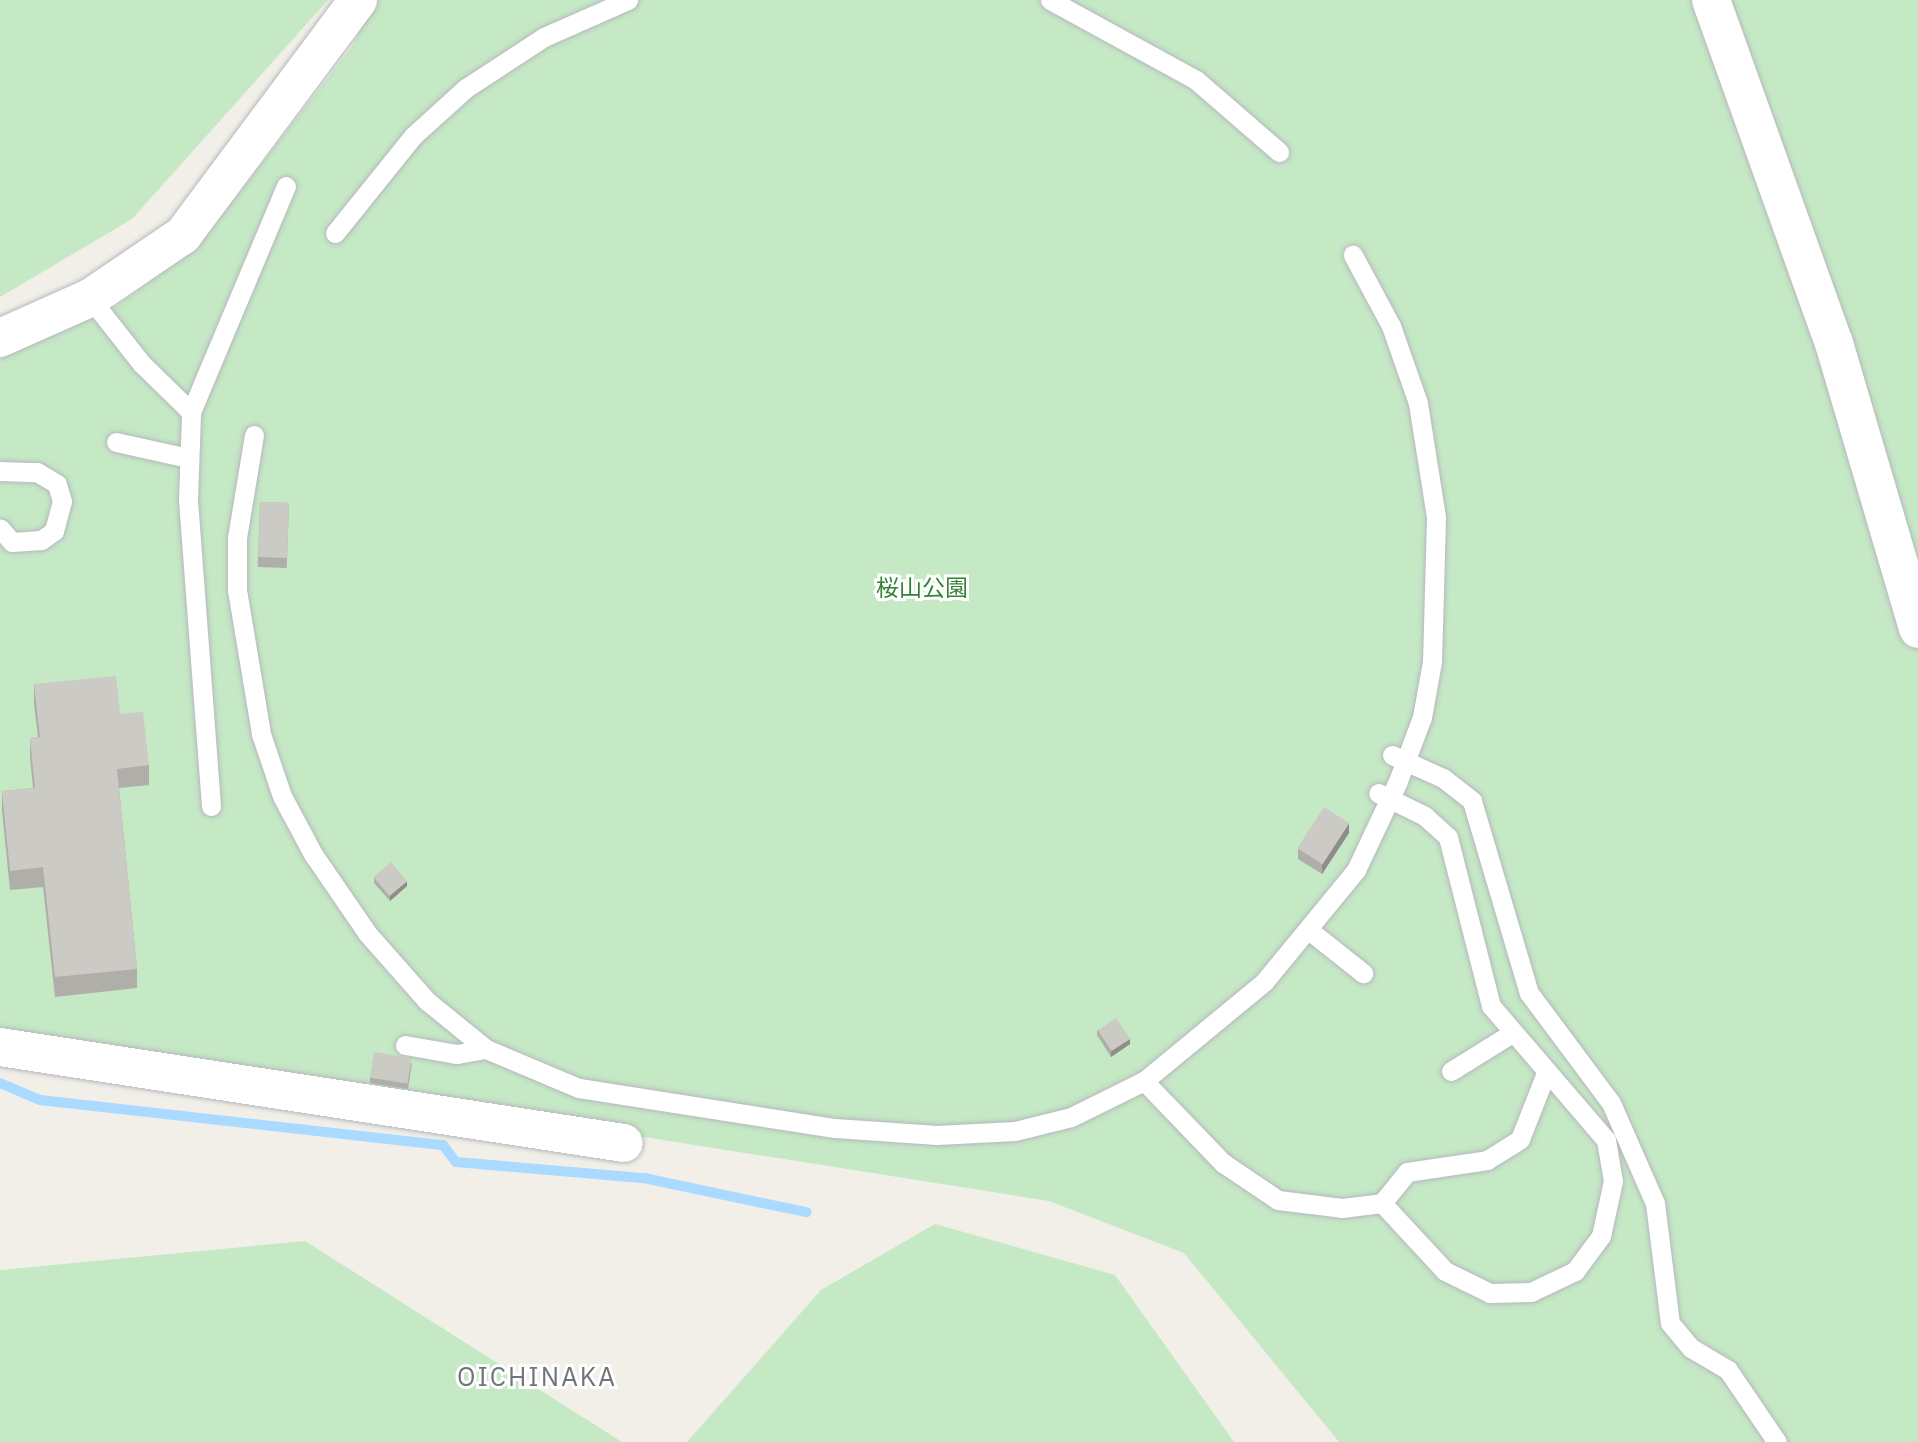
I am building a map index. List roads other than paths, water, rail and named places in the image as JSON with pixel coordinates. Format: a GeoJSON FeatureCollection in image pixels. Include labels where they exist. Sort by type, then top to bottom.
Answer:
{"type":"FeatureCollection","features":[{"type":"Feature","properties":{"kind":"street"},"geometry":{"type":"LineString","coordinates":[[0,338],[90,298],[183,235],[358,0]]}},
{"type":"Feature","properties":{"kind":"street"},"geometry":{"type":"LineString","coordinates":[[1711,0],[1834,343],[1918,629]]}},
{"type":"Feature","properties":{"kind":"street"},"geometry":{"type":"LineString","coordinates":[[0,1047],[624,1143]]}},
{"type":"Feature","properties":{"kind":"lane"},"geometry":{"type":"LineString","coordinates":[[335,233],[413,136],[466,88],[544,37],[628,0]]}},
{"type":"Feature","properties":{"kind":"lane"},"geometry":{"type":"LineString","coordinates":[[1050,0],[1196,80],[1279,152]]}},
{"type":"Feature","properties":{"kind":"lane"},"geometry":{"type":"LineString","coordinates":[[211,806],[188,458],[191,412],[286,186]]}},
{"type":"Feature","properties":{"kind":"lane"},"geometry":{"type":"LineString","coordinates":[[254,435],[237,538],[237,590],[261,734],[282,796],[367,933],[427,1001],[486,1049],[579,1088],[688,1109],[937,1135],[1015,1131],[1071,1117],[1144,1081],[1229,1014],[1310,931],[1356,870],[1432,662],[1439,593],[1436,517],[1418,403],[1391,326],[1353,255]]}},
{"type":"Feature","properties":{"kind":"lane"},"geometry":{"type":"LineString","coordinates":[[90,298],[142,365],[191,412]]}},
{"type":"Feature","properties":{"kind":"lane"},"geometry":{"type":"LineString","coordinates":[[116,442],[188,458]]}},
{"type":"Feature","properties":{"kind":"lane"},"geometry":{"type":"LineString","coordinates":[[0,471],[37,472],[57,484],[62,501],[54,531],[41,540],[12,542],[0,528]]}},
{"type":"Feature","properties":{"kind":"lane"},"geometry":{"type":"LineString","coordinates":[[1399,758],[1472,802],[1529,993],[1611,1102],[1655,1203],[1670,1323],[1691,1348],[1728,1370],[1777,1442]]}},
{"type":"Feature","properties":{"kind":"lane"},"geometry":{"type":"LineString","coordinates":[[1382,1203],[1445,1271],[1490,1293],[1531,1292],[1575,1271],[1601,1236],[1613,1181],[1606,1140],[1491,1006],[1448,837],[1384,795]]}},
{"type":"Feature","properties":{"kind":"lane"},"geometry":{"type":"LineString","coordinates":[[1310,931],[1363,973]]}},
{"type":"Feature","properties":{"kind":"lane"},"geometry":{"type":"LineString","coordinates":[[1451,1071],[1512,1033]]}},
{"type":"Feature","properties":{"kind":"lane"},"geometry":{"type":"LineString","coordinates":[[405,1045],[457,1054],[486,1049]]}},
{"type":"Feature","properties":{"kind":"lane"},"geometry":{"type":"LineString","coordinates":[[1144,1081],[1223,1163],[1278,1200],[1342,1208],[1382,1203],[1407,1172],[1487,1160],[1520,1139],[1546,1073]]}},
{"type":"Feature","properties":{"kind":"lane"},"geometry":{"type":"LineString","coordinates":[[1579,1111],[1611,1102]]}},
{"type":"Feature","properties":{"kind":"waterway"},"geometry":{"type":"LineString","coordinates":[[0,1083],[40,1100],[443,1145],[456,1162],[644,1178],[806,1212]]}},
{"type":"Feature","properties":{"kind":"district","name":"OICHINAKA"},"geometry":{"type":"Point","coordinates":[537,1377]}},
{"type":"Feature","properties":{"kind":"park label","name":"桜山公園"},"geometry":{"type":"Point","coordinates":[922,587]}}]}
